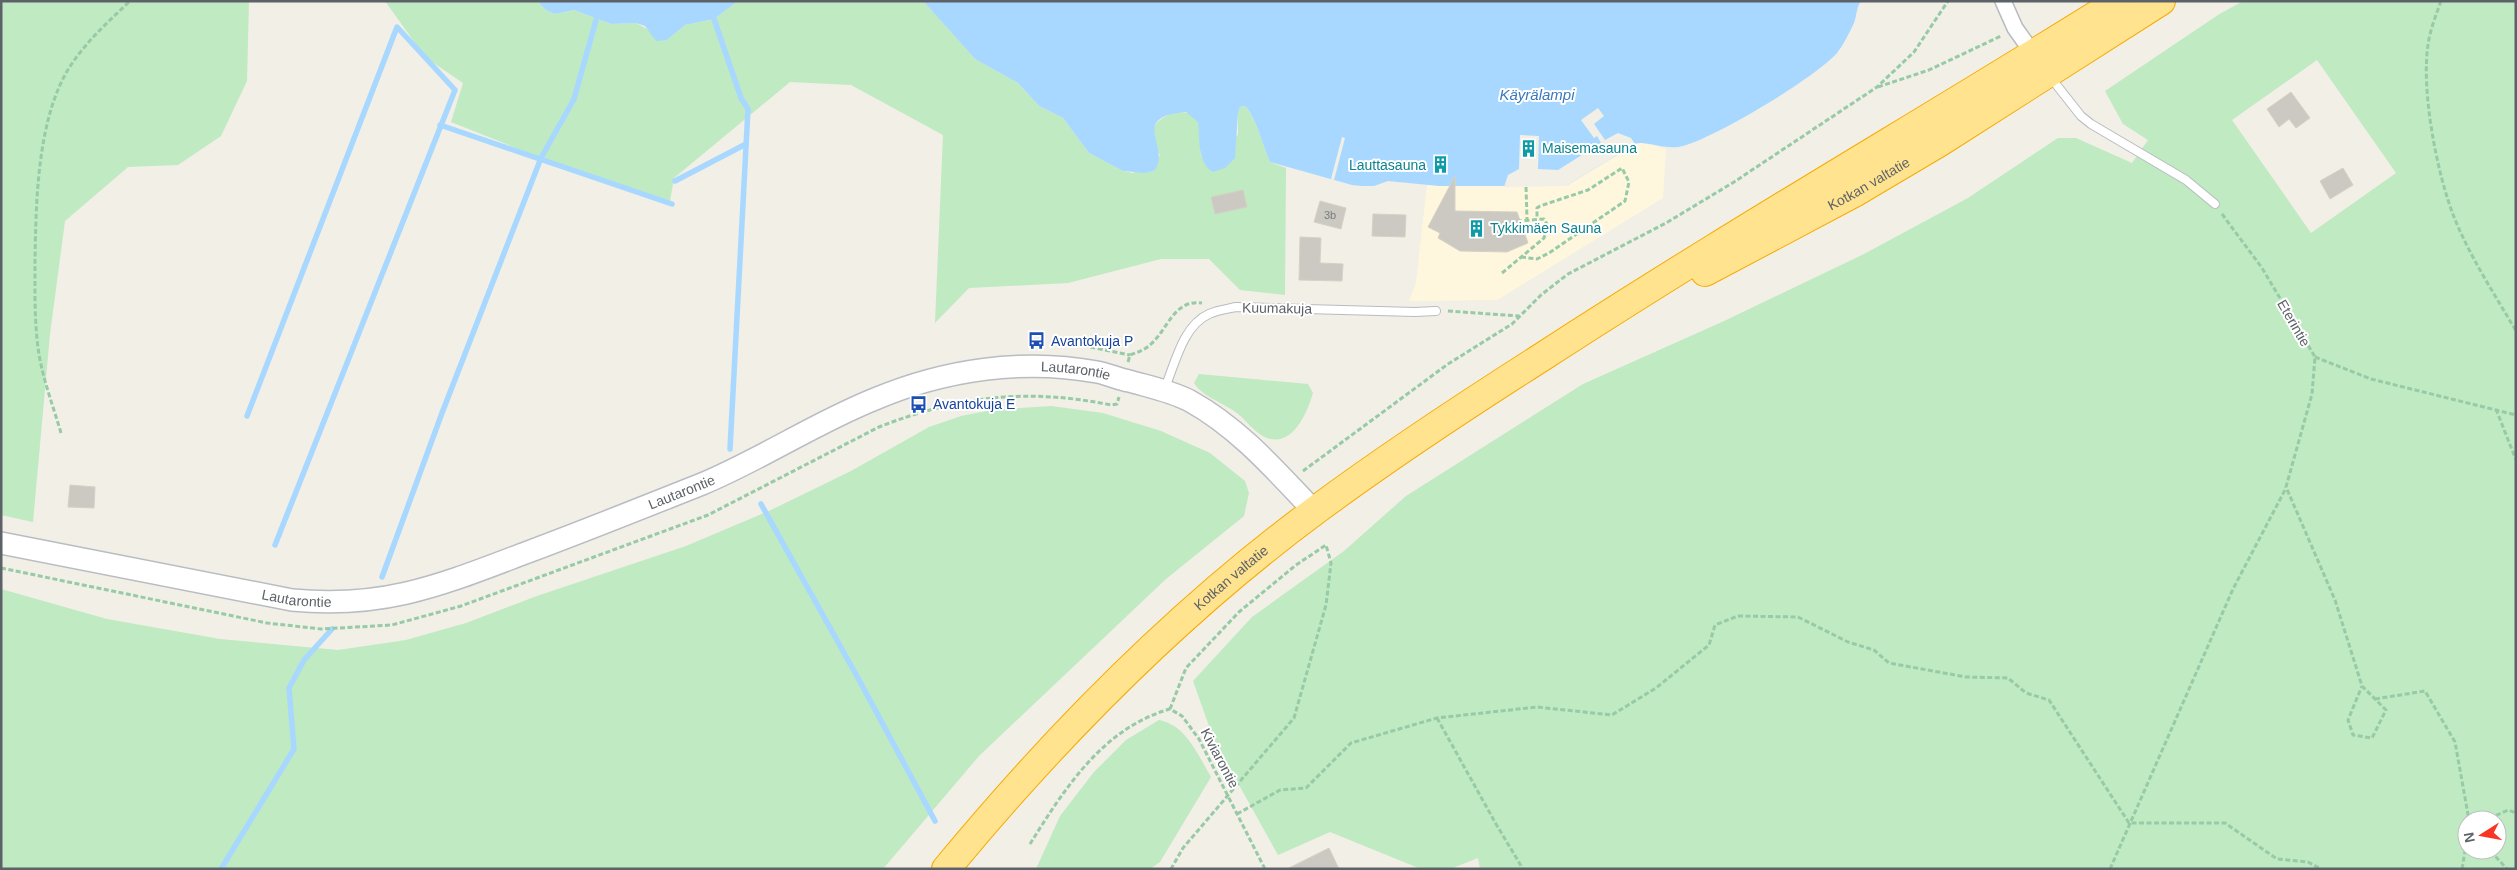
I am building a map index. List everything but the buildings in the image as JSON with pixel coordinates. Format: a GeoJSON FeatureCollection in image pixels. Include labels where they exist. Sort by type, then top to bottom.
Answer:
{"type":"FeatureCollection","features":[{"type":"Feature","properties":{"kind":"highway","name":"Kotkan valtatie"},"geometry":{"type":"LineString","coordinates":[[2041,64],[2119,1]]}},
{"type":"Feature","properties":{"kind":"highway","name":"Kotkan valtatie"},"geometry":{"type":"LineString","coordinates":[[946,869],[990,816],[1085,713],[1218,590],[1314,511],[1409,444],[1714,247],[2041,64],[2161,1]]}},
{"type":"Feature","properties":{"kind":"street"},"geometry":{"type":"LineString","coordinates":[[2003,1],[2015,28],[2041,64]]}},
{"type":"Feature","properties":{"kind":"street","name":"Lautarontie"},"geometry":{"type":"LineString","coordinates":[[1,543],[292,600],[328,603],[387,598],[434,587],[739,469],[873,399],[936,378],[1002,368],[1067,368],[1098,372],[1164,390],[1189,401],[1248,442],[1314,511]]}},
{"type":"Feature","properties":{"kind":"lane"},"geometry":{"type":"LineString","coordinates":[[2041,64],[2081,116],[2091,124],[2186,180],[2215,204]]}},
{"type":"Feature","properties":{"kind":"lane","name":"Kuumakuja"},"geometry":{"type":"LineString","coordinates":[[1164,390],[1180,349],[1196,324],[1208,314],[1236,307],[1436,311]]}},
{"type":"Feature","properties":{"kind":"path"},"geometry":{"type":"LineString","coordinates":[[61,433],[40,360],[36,305],[36,205],[41,156],[53,103],[72,63],[99,30],[130,1]]}},
{"type":"Feature","properties":{"kind":"path"},"geometry":{"type":"LineString","coordinates":[[1288,484],[1385,409],[1520,316],[1541,295],[1568,274],[1666,223],[1717,192],[1877,87],[1914,52],[1948,1]]}},
{"type":"Feature","properties":{"kind":"path"},"geometry":{"type":"LineString","coordinates":[[2441,1],[2428,45],[2426,75],[2428,105],[2442,176],[2454,218],[2516,332]]}},
{"type":"Feature","properties":{"kind":"path"},"geometry":{"type":"LineString","coordinates":[[1877,87],[1951,61],[2015,28]]}},
{"type":"Feature","properties":{"kind":"path"},"geometry":{"type":"LineString","coordinates":[[1522,257],[1537,259],[1575,236],[1625,201],[1629,182],[1622,168],[1588,190],[1540,206],[1537,208],[1537,218]]}},
{"type":"Feature","properties":{"kind":"path"},"geometry":{"type":"LineString","coordinates":[[1526,186],[1527,220]]}},
{"type":"Feature","properties":{"kind":"path","name":"Eterintie"},"geometry":{"type":"LineString","coordinates":[[2110,869],[2233,589],[2286,487],[2312,394],[2315,358],[2262,268],[2215,204]]}},
{"type":"Feature","properties":{"kind":"path"},"geometry":{"type":"LineString","coordinates":[[1502,273],[1544,238],[1547,232],[1547,222],[1537,218],[1519,221]]}},
{"type":"Feature","properties":{"kind":"path"},"geometry":{"type":"LineString","coordinates":[[1061,342],[1130,355],[1150,345],[1178,309],[1194,302],[1236,307]]}},
{"type":"Feature","properties":{"kind":"path"},"geometry":{"type":"LineString","coordinates":[[1436,311],[1520,316]]}},
{"type":"Feature","properties":{"kind":"path"},"geometry":{"type":"LineString","coordinates":[[1128,365],[1130,355]]}},
{"type":"Feature","properties":{"kind":"path"},"geometry":{"type":"LineString","coordinates":[[2315,358],[2371,379],[2516,415]]}},
{"type":"Feature","properties":{"kind":"path"},"geometry":{"type":"LineString","coordinates":[[919,404],[920,411]]}},
{"type":"Feature","properties":{"kind":"path"},"geometry":{"type":"LineString","coordinates":[[2496,409],[2516,460]]}},
{"type":"Feature","properties":{"kind":"path"},"geometry":{"type":"LineString","coordinates":[[2286,487],[2335,600],[2362,686],[2386,710],[2372,738],[2353,734],[2348,720],[2362,686]]}},
{"type":"Feature","properties":{"kind":"path"},"geometry":{"type":"LineString","coordinates":[[1030,844],[1070,781],[1105,745],[1134,723],[1153,714],[1170,709],[1186,668],[1239,612],[1296,564],[1326,545],[1332,563],[1326,605],[1294,718],[1183,848],[1171,869]]}},
{"type":"Feature","properties":{"kind":"path"},"geometry":{"type":"LineString","coordinates":[[1237,814],[1280,790],[1306,788],[1351,743],[1437,718],[1537,707],[1612,715],[1656,688],[1709,644],[1715,624],[1738,616],[1798,617],[1848,642],[1874,650],[1889,663],[1966,677],[2008,678],[2026,693],[2049,700],[2129,823],[2225,823],[2277,860],[2308,862],[2321,869]]}},
{"type":"Feature","properties":{"kind":"path"},"geometry":{"type":"LineString","coordinates":[[2374,699],[2425,691],[2455,742],[2467,810]]}},
{"type":"Feature","properties":{"kind":"path","name":"Kiviarontie"},"geometry":{"type":"LineString","coordinates":[[1170,709],[1182,716],[1200,739],[1265,869]]}},
{"type":"Feature","properties":{"kind":"path"},"geometry":{"type":"LineString","coordinates":[[1437,718],[1523,869]]}},
{"type":"Feature","properties":{"kind":"shaded area"},"geometry":{"type":"Polygon","coordinates":[[[1640,142],[1666,149],[1663,198],[1497,300],[1409,301],[1416,283],[1427,185],[1566,186],[1640,142]]]}},
{"type":"Feature","properties":{"kind":"green space"},"geometry":{"type":"Polygon","coordinates":[[[1,1],[249,1],[247,81],[221,136],[178,165],[128,167],[65,221],[50,334],[33,522],[1,515],[1,1]]]}},
{"type":"Feature","properties":{"kind":"green space"},"geometry":{"type":"Polygon","coordinates":[[[385,1],[537,1],[546,10],[555,14],[574,10],[611,24],[636,23],[667,40],[685,25],[714,19],[738,1],[923,1],[975,59],[1018,83],[1039,106],[1063,118],[1089,153],[1123,171],[1133,173],[1160,156],[1153,133],[1159,121],[1165,117],[1180,112],[1194,116],[1200,130],[1201,157],[1238,135],[1238,113],[1240,107],[1245,106],[1256,125],[1270,162],[1286,168],[1285,295],[1240,290],[1209,259],[1161,259],[1068,283],[969,288],[935,323],[943,135],[851,85],[790,82],[674,178],[670,201],[541,158],[451,122],[463,83],[425,57],[385,1]]]}},
{"type":"Feature","properties":{"kind":"green space"},"geometry":{"type":"Polygon","coordinates":[[[2243,1],[2516,1],[2516,869],[1480,869],[1478,858],[1450,869],[1421,869],[1330,832],[1278,855],[1214,740],[1193,681],[1252,617],[1344,551],[1406,496],[1583,384],[1722,322],[1864,254],[1968,198],[2058,138],[2076,138],[2132,163],[2148,140],[2123,124],[2105,91],[2218,15],[2243,1]],[[2317,60],[2232,120],[2311,233],[2396,173],[2317,60]]]}},
{"type":"Feature","properties":{"kind":"green space"},"geometry":{"type":"Polygon","coordinates":[[[1199,374],[1308,384],[1313,393],[1303,418],[1291,433],[1284,438],[1267,438],[1258,433],[1234,411],[1197,388],[1194,383],[1199,374]]]}},
{"type":"Feature","properties":{"kind":"green space"},"geometry":{"type":"Polygon","coordinates":[[[1051,406],[1103,413],[1161,431],[1210,453],[1245,481],[1249,493],[1244,516],[1166,579],[979,756],[883,869],[1,869],[1,589],[107,619],[220,639],[338,650],[406,640],[466,623],[537,596],[686,546],[769,511],[851,471],[929,427],[961,416],[992,410],[1051,406]]]}},
{"type":"Feature","properties":{"kind":"green space"},"geometry":{"type":"Polygon","coordinates":[[[1159,720],[1177,728],[1184,734],[1211,777],[1160,862],[1150,869],[1036,869],[1060,816],[1094,772],[1126,740],[1159,720]]]}},
{"type":"Feature","properties":{"kind":"water"},"geometry":{"type":"Polygon","coordinates":[[[537,1],[738,1],[714,19],[685,25],[667,40],[656,41],[645,26],[636,23],[611,24],[574,10],[555,14],[546,10],[537,1]]]}},
{"type":"Feature","properties":{"kind":"water","name":"Käyrälampi"},"geometry":{"type":"Polygon","coordinates":[[[923,1],[1861,1],[1854,23],[1844,42],[1837,53],[1825,64],[1787,91],[1740,119],[1683,146],[1663,147],[1644,143],[1635,144],[1566,186],[1439,186],[1388,181],[1374,186],[1362,186],[1352,185],[1270,162],[1256,124],[1245,106],[1240,107],[1238,113],[1235,158],[1225,168],[1213,172],[1204,163],[1200,150],[1198,122],[1186,112],[1169,115],[1159,120],[1155,126],[1159,161],[1155,170],[1145,173],[1123,171],[1089,153],[1063,118],[1039,106],[1018,83],[975,59],[923,1]]]}},
{"type":"Feature","properties":{"kind":"pier"},"geometry":{"type":"Polygon","coordinates":[[[1598,108],[1604,116],[1594,124],[1605,140],[1618,133],[1631,138],[1635,144],[1566,186],[1504,187],[1508,175],[1519,169],[1520,135],[1539,136],[1538,169],[1558,170],[1601,143],[1597,136],[1594,138],[1581,120],[1598,108]]]}},
{"type":"Feature","properties":{"kind":"pier"},"geometry":{"type":"Polygon","coordinates":[[[1342,137],[1345,138],[1334,180],[1331,179],[1342,137]]]}},
{"type":"Feature","properties":{"kind":"waterway"},"geometry":{"type":"LineString","coordinates":[[714,19],[741,98],[748,109],[730,449]]}},
{"type":"Feature","properties":{"kind":"waterway"},"geometry":{"type":"LineString","coordinates":[[382,577],[442,413],[541,158],[574,99],[596,20]]}},
{"type":"Feature","properties":{"kind":"waterway"},"geometry":{"type":"LineString","coordinates":[[247,416],[397,27],[455,90],[275,545]]}},
{"type":"Feature","properties":{"kind":"waterway"},"geometry":{"type":"LineString","coordinates":[[440,125],[672,204]]}},
{"type":"Feature","properties":{"kind":"waterway"},"geometry":{"type":"LineString","coordinates":[[675,181],[746,144]]}},
{"type":"Feature","properties":{"kind":"waterway"},"geometry":{"type":"LineString","coordinates":[[761,504],[935,821]]}},
{"type":"Feature","properties":{"kind":"waterway"},"geometry":{"type":"LineString","coordinates":[[221,869],[294,749],[289,688],[304,660],[332,629]]}},
{"type":"Feature","properties":{"kind":"place","name":"Maisemasauna"},"geometry":{"type":"Point","coordinates":[1528,148]}},
{"type":"Feature","properties":{"kind":"place","name":"Lauttasauna"},"geometry":{"type":"Point","coordinates":[1440,165]}},
{"type":"Feature","properties":{"kind":"place","name":"Tykkimäen Sauna"},"geometry":{"type":"Point","coordinates":[1476,228]}},
{"type":"Feature","properties":{"kind":"place","name":"Avantokuja P"},"geometry":{"type":"Point","coordinates":[1037,341]}},
{"type":"Feature","properties":{"kind":"place","name":"Avantokuja E"},"geometry":{"type":"Point","coordinates":[919,404]}}]}
